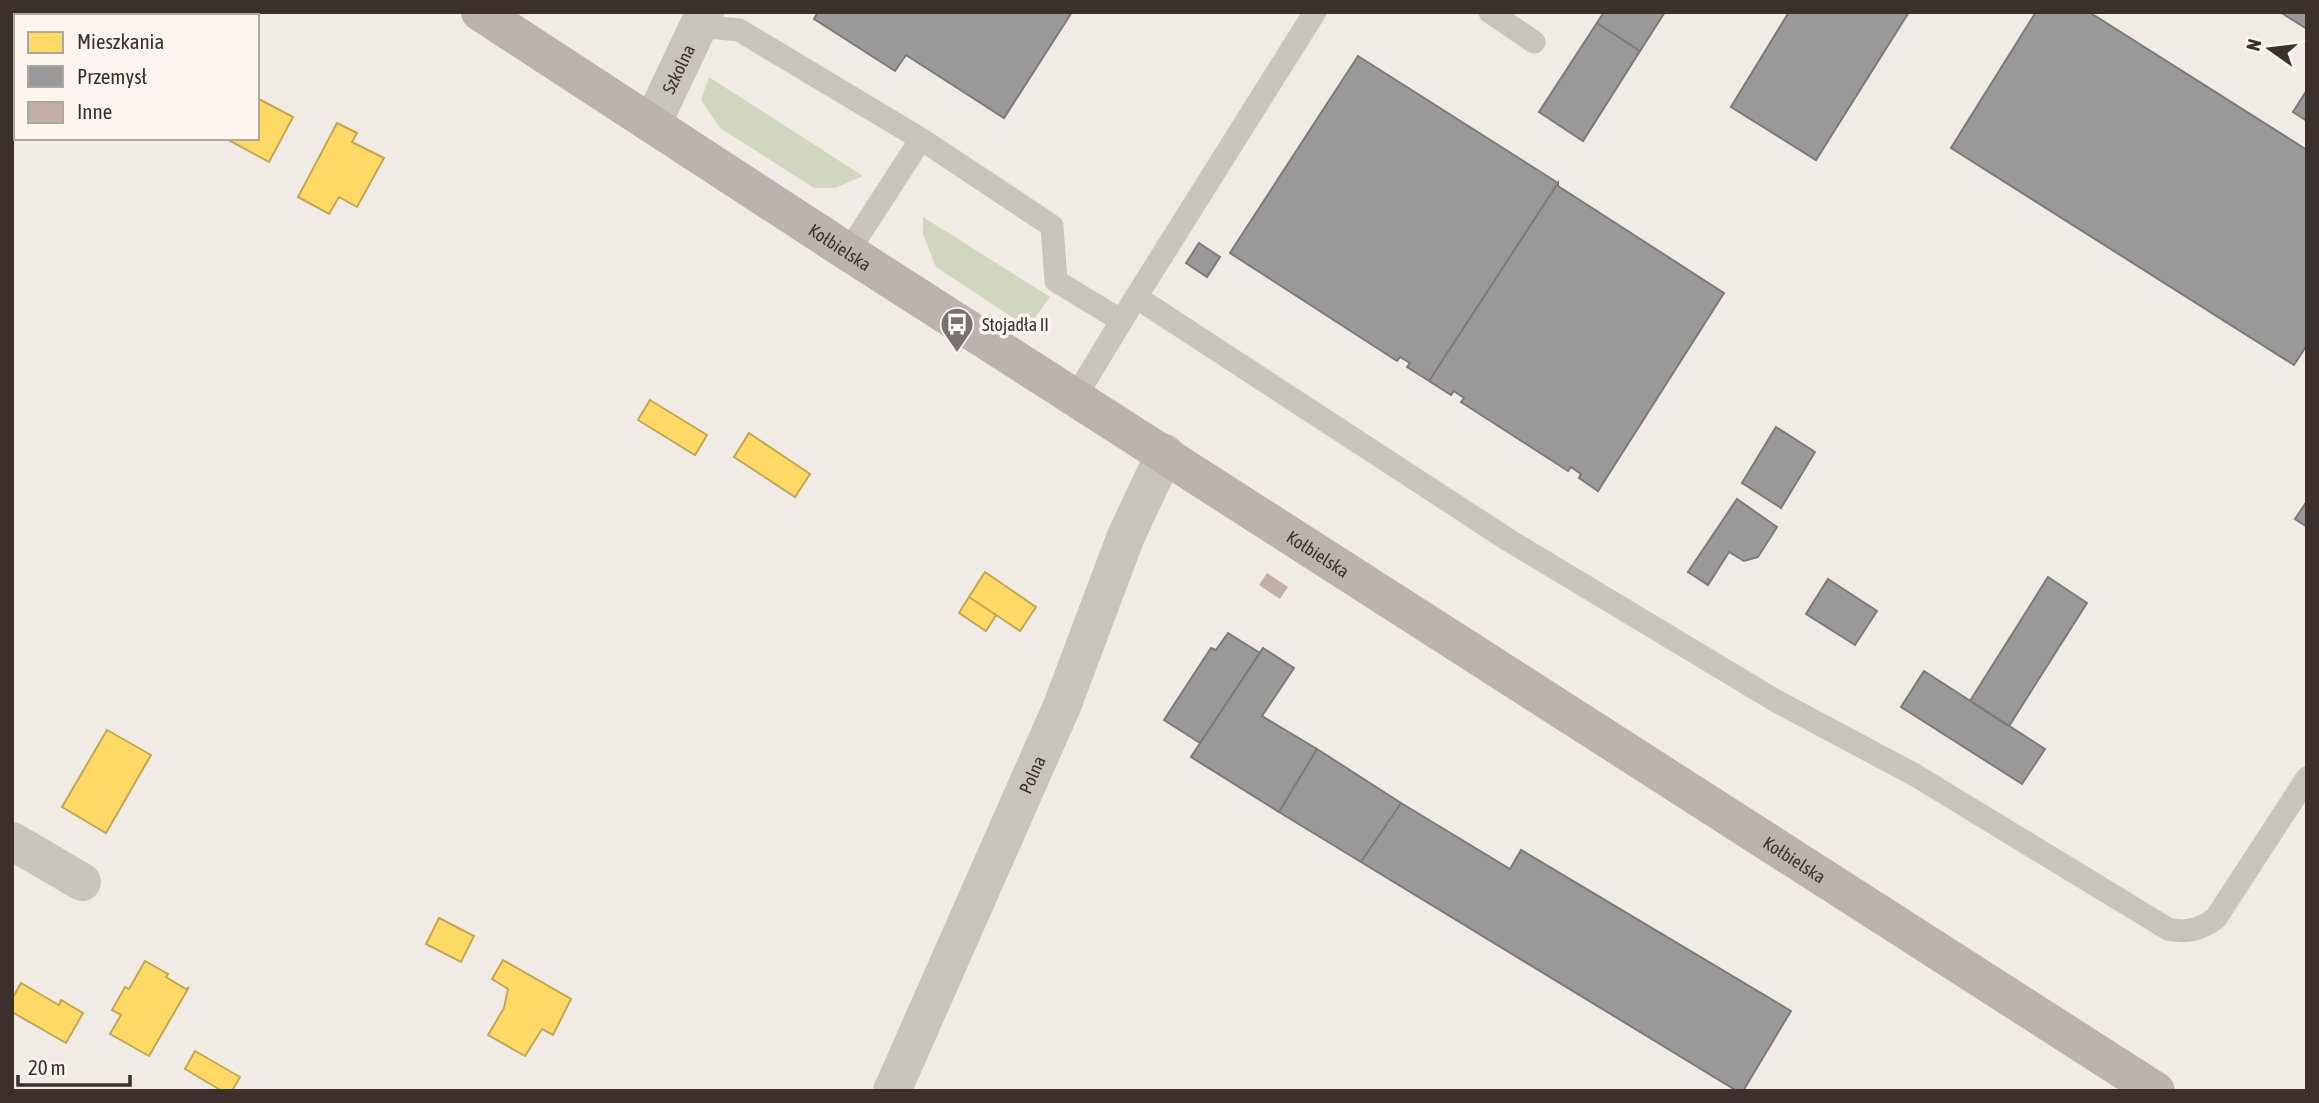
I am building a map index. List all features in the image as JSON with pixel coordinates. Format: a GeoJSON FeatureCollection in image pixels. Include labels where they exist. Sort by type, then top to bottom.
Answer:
{"type":"FeatureCollection","features":[{"type":"Feature","properties":{"kind":"street","name":"Kołbielska"},"geometry":{"type":"LineString","coordinates":[[480,12],[848,252],[2156,1091]]}},
{"type":"Feature","properties":{"kind":"street","name":"Szkolna"},"geometry":{"type":"LineString","coordinates":[[652,124],[701,19]]}},
{"type":"Feature","properties":{"kind":"street","name":"Polna"},"geometry":{"type":"LineString","coordinates":[[892,1091],[1062,706],[1126,536],[1165,453]]}},
{"type":"Feature","properties":{"kind":"street"},"geometry":{"type":"LineString","coordinates":[[12,841],[82,882]]}},
{"type":"Feature","properties":{"kind":"lane"},"geometry":{"type":"LineString","coordinates":[[1076,396],[1315,12]]}},
{"type":"Feature","properties":{"kind":"lane"},"geometry":{"type":"LineString","coordinates":[[1490,12],[1534,42]]}},
{"type":"Feature","properties":{"kind":"lane"},"geometry":{"type":"LineString","coordinates":[[701,19],[739,30],[921,139],[1052,226],[1056,281],[1122,321]]}},
{"type":"Feature","properties":{"kind":"lane"},"geometry":{"type":"LineString","coordinates":[[848,252],[921,139]]}},
{"type":"Feature","properties":{"kind":"lane"},"geometry":{"type":"LineString","coordinates":[[1136,297],[1555,568],[1776,701],[1915,775],[2168,929],[2183,932],[2196,930],[2216,918],[2307,778]]}},
{"type":"Feature","properties":{"kind":"green space"},"geometry":{"type":"Polygon","coordinates":[[[709,77],[863,176],[835,188],[814,188],[720,128],[701,100],[709,77]]]}},
{"type":"Feature","properties":{"kind":"green space"},"geometry":{"type":"Polygon","coordinates":[[[923,217],[1050,297],[1034,319],[1024,325],[936,267],[923,234],[923,217]]]}},
{"type":"Feature","properties":{"kind":"building: Mieszkania"},"geometry":{"type":"Polygon","coordinates":[[[259,99],[293,117],[269,162],[229,140],[259,140],[259,99]]]}},
{"type":"Feature","properties":{"kind":"building: Mieszkania"},"geometry":{"type":"Polygon","coordinates":[[[337,123],[357,133],[352,142],[384,158],[357,207],[339,197],[329,214],[298,197],[337,123]]]}},
{"type":"Feature","properties":{"kind":"building: Mieszkania"},"geometry":{"type":"Polygon","coordinates":[[[650,400],[707,435],[695,455],[638,420],[650,400]]]}},
{"type":"Feature","properties":{"kind":"building: Mieszkania"},"geometry":{"type":"Polygon","coordinates":[[[749,433],[810,474],[795,497],[734,457],[749,433]]]}},
{"type":"Feature","properties":{"kind":"building: Mieszkania"},"geometry":{"type":"Polygon","coordinates":[[[985,572],[1036,607],[1020,631],[969,597],[985,572]]]}},
{"type":"Feature","properties":{"kind":"building: Mieszkania"},"geometry":{"type":"Polygon","coordinates":[[[969,597],[996,615],[986,631],[959,613],[969,597]]]}},
{"type":"Feature","properties":{"kind":"building: Mieszkania"},"geometry":{"type":"Polygon","coordinates":[[[107,730],[151,755],[106,833],[62,807],[107,730]]]}},
{"type":"Feature","properties":{"kind":"building: Mieszkania"},"geometry":{"type":"Polygon","coordinates":[[[439,918],[474,936],[461,962],[426,944],[439,918]]]}},
{"type":"Feature","properties":{"kind":"building: Mieszkania"},"geometry":{"type":"Polygon","coordinates":[[[503,960],[571,999],[553,1035],[542,1029],[525,1056],[488,1035],[504,1008],[508,989],[492,979],[503,960]]]}},
{"type":"Feature","properties":{"kind":"building: Mieszkania"},"geometry":{"type":"Polygon","coordinates":[[[145,961],[168,974],[166,977],[186,989],[189,987],[149,1056],[110,1034],[121,1015],[112,1010],[125,987],[129,989],[145,961]]]}},
{"type":"Feature","properties":{"kind":"building: Mieszkania"},"geometry":{"type":"Polygon","coordinates":[[[21,983],[59,1005],[61,1000],[83,1013],[66,1043],[12,1012],[12,999],[21,983]]]}},
{"type":"Feature","properties":{"kind":"building: Mieszkania"},"geometry":{"type":"Polygon","coordinates":[[[195,1051],[240,1077],[232,1091],[222,1091],[185,1069],[195,1051]]]}},
{"type":"Feature","properties":{"kind":"building: Przemysł"},"geometry":{"type":"Polygon","coordinates":[[[818,12],[1072,12],[1004,118],[906,55],[895,71],[814,19],[818,12]]]}},
{"type":"Feature","properties":{"kind":"building: Przemysł"},"geometry":{"type":"Polygon","coordinates":[[[1604,12],[1665,12],[1640,51],[1597,23],[1604,12]]]}},
{"type":"Feature","properties":{"kind":"building: Przemysł"},"geometry":{"type":"Polygon","coordinates":[[[1789,12],[1909,12],[1816,160],[1731,107],[1789,12]]]}},
{"type":"Feature","properties":{"kind":"building: Przemysł"},"geometry":{"type":"Polygon","coordinates":[[[2036,12],[2089,12],[2307,150],[2307,345],[2294,365],[1951,148],[2036,12]]]}},
{"type":"Feature","properties":{"kind":"building: Przemysł"},"geometry":{"type":"Polygon","coordinates":[[[2280,12],[2307,12],[2307,29],[2280,12]]]}},
{"type":"Feature","properties":{"kind":"building: Przemysł"},"geometry":{"type":"Polygon","coordinates":[[[1597,23],[1640,51],[1583,141],[1539,112],[1597,23]]]}},
{"type":"Feature","properties":{"kind":"building: Przemysł"},"geometry":{"type":"Polygon","coordinates":[[[1358,56],[1558,183],[1429,381],[1407,367],[1410,363],[1400,357],[1397,361],[1230,253],[1358,56]]]}},
{"type":"Feature","properties":{"kind":"building: Przemysł"},"geometry":{"type":"Polygon","coordinates":[[[2307,90],[2307,121],[2293,112],[2307,90]]]}},
{"type":"Feature","properties":{"kind":"building: Przemysł"},"geometry":{"type":"Polygon","coordinates":[[[1558,183],[1558,186],[1724,293],[1598,491],[1579,478],[1581,474],[1571,467],[1568,471],[1461,402],[1464,398],[1454,391],[1451,395],[1429,381],[1558,183]]]}},
{"type":"Feature","properties":{"kind":"building: Przemysł"},"geometry":{"type":"Polygon","coordinates":[[[1199,243],[1220,257],[1207,277],[1186,263],[1199,243]]]}},
{"type":"Feature","properties":{"kind":"building: Przemysł"},"geometry":{"type":"Polygon","coordinates":[[[1776,427],[1815,452],[1781,508],[1742,483],[1776,427]]]}},
{"type":"Feature","properties":{"kind":"building: Przemysł"},"geometry":{"type":"Polygon","coordinates":[[[1737,499],[1777,527],[1758,557],[1744,561],[1729,552],[1708,585],[1688,572],[1737,499]]]}},
{"type":"Feature","properties":{"kind":"building: Przemysł"},"geometry":{"type":"Polygon","coordinates":[[[2307,501],[2307,527],[2295,519],[2307,501]]]}},
{"type":"Feature","properties":{"kind":"building: Przemysł"},"geometry":{"type":"Polygon","coordinates":[[[2048,577],[2087,603],[2009,726],[1970,701],[2048,577]]]}},
{"type":"Feature","properties":{"kind":"building: Przemysł"},"geometry":{"type":"Polygon","coordinates":[[[1828,579],[1877,611],[1855,645],[1806,614],[1828,579]]]}},
{"type":"Feature","properties":{"kind":"building: Przemysł"},"geometry":{"type":"Polygon","coordinates":[[[1228,633],[1260,653],[1200,743],[1164,720],[1211,648],[1216,650],[1228,633]]]}},
{"type":"Feature","properties":{"kind":"building: Przemysł"},"geometry":{"type":"Polygon","coordinates":[[[1263,648],[1294,668],[1262,716],[1317,749],[1279,812],[1191,757],[1263,648]]]}},
{"type":"Feature","properties":{"kind":"building: Przemysł"},"geometry":{"type":"Polygon","coordinates":[[[1924,671],[2045,749],[2022,784],[1901,707],[1924,671]]]}},
{"type":"Feature","properties":{"kind":"building: Przemysł"},"geometry":{"type":"Polygon","coordinates":[[[1317,749],[1401,803],[1361,862],[1279,812],[1317,749]]]}},
{"type":"Feature","properties":{"kind":"building: Przemysł"},"geometry":{"type":"Polygon","coordinates":[[[1401,803],[1510,869],[1521,850],[1791,1011],[1743,1091],[1737,1091],[1361,862],[1401,803]]]}},
{"type":"Feature","properties":{"kind":"building: Inne"},"geometry":{"type":"Polygon","coordinates":[[[1267,573],[1288,587],[1280,599],[1259,585],[1267,573]]]}},
{"type":"Feature","properties":{"kind":"place","name":"Stojadła II"},"geometry":{"type":"Point","coordinates":[957,354]}}]}
